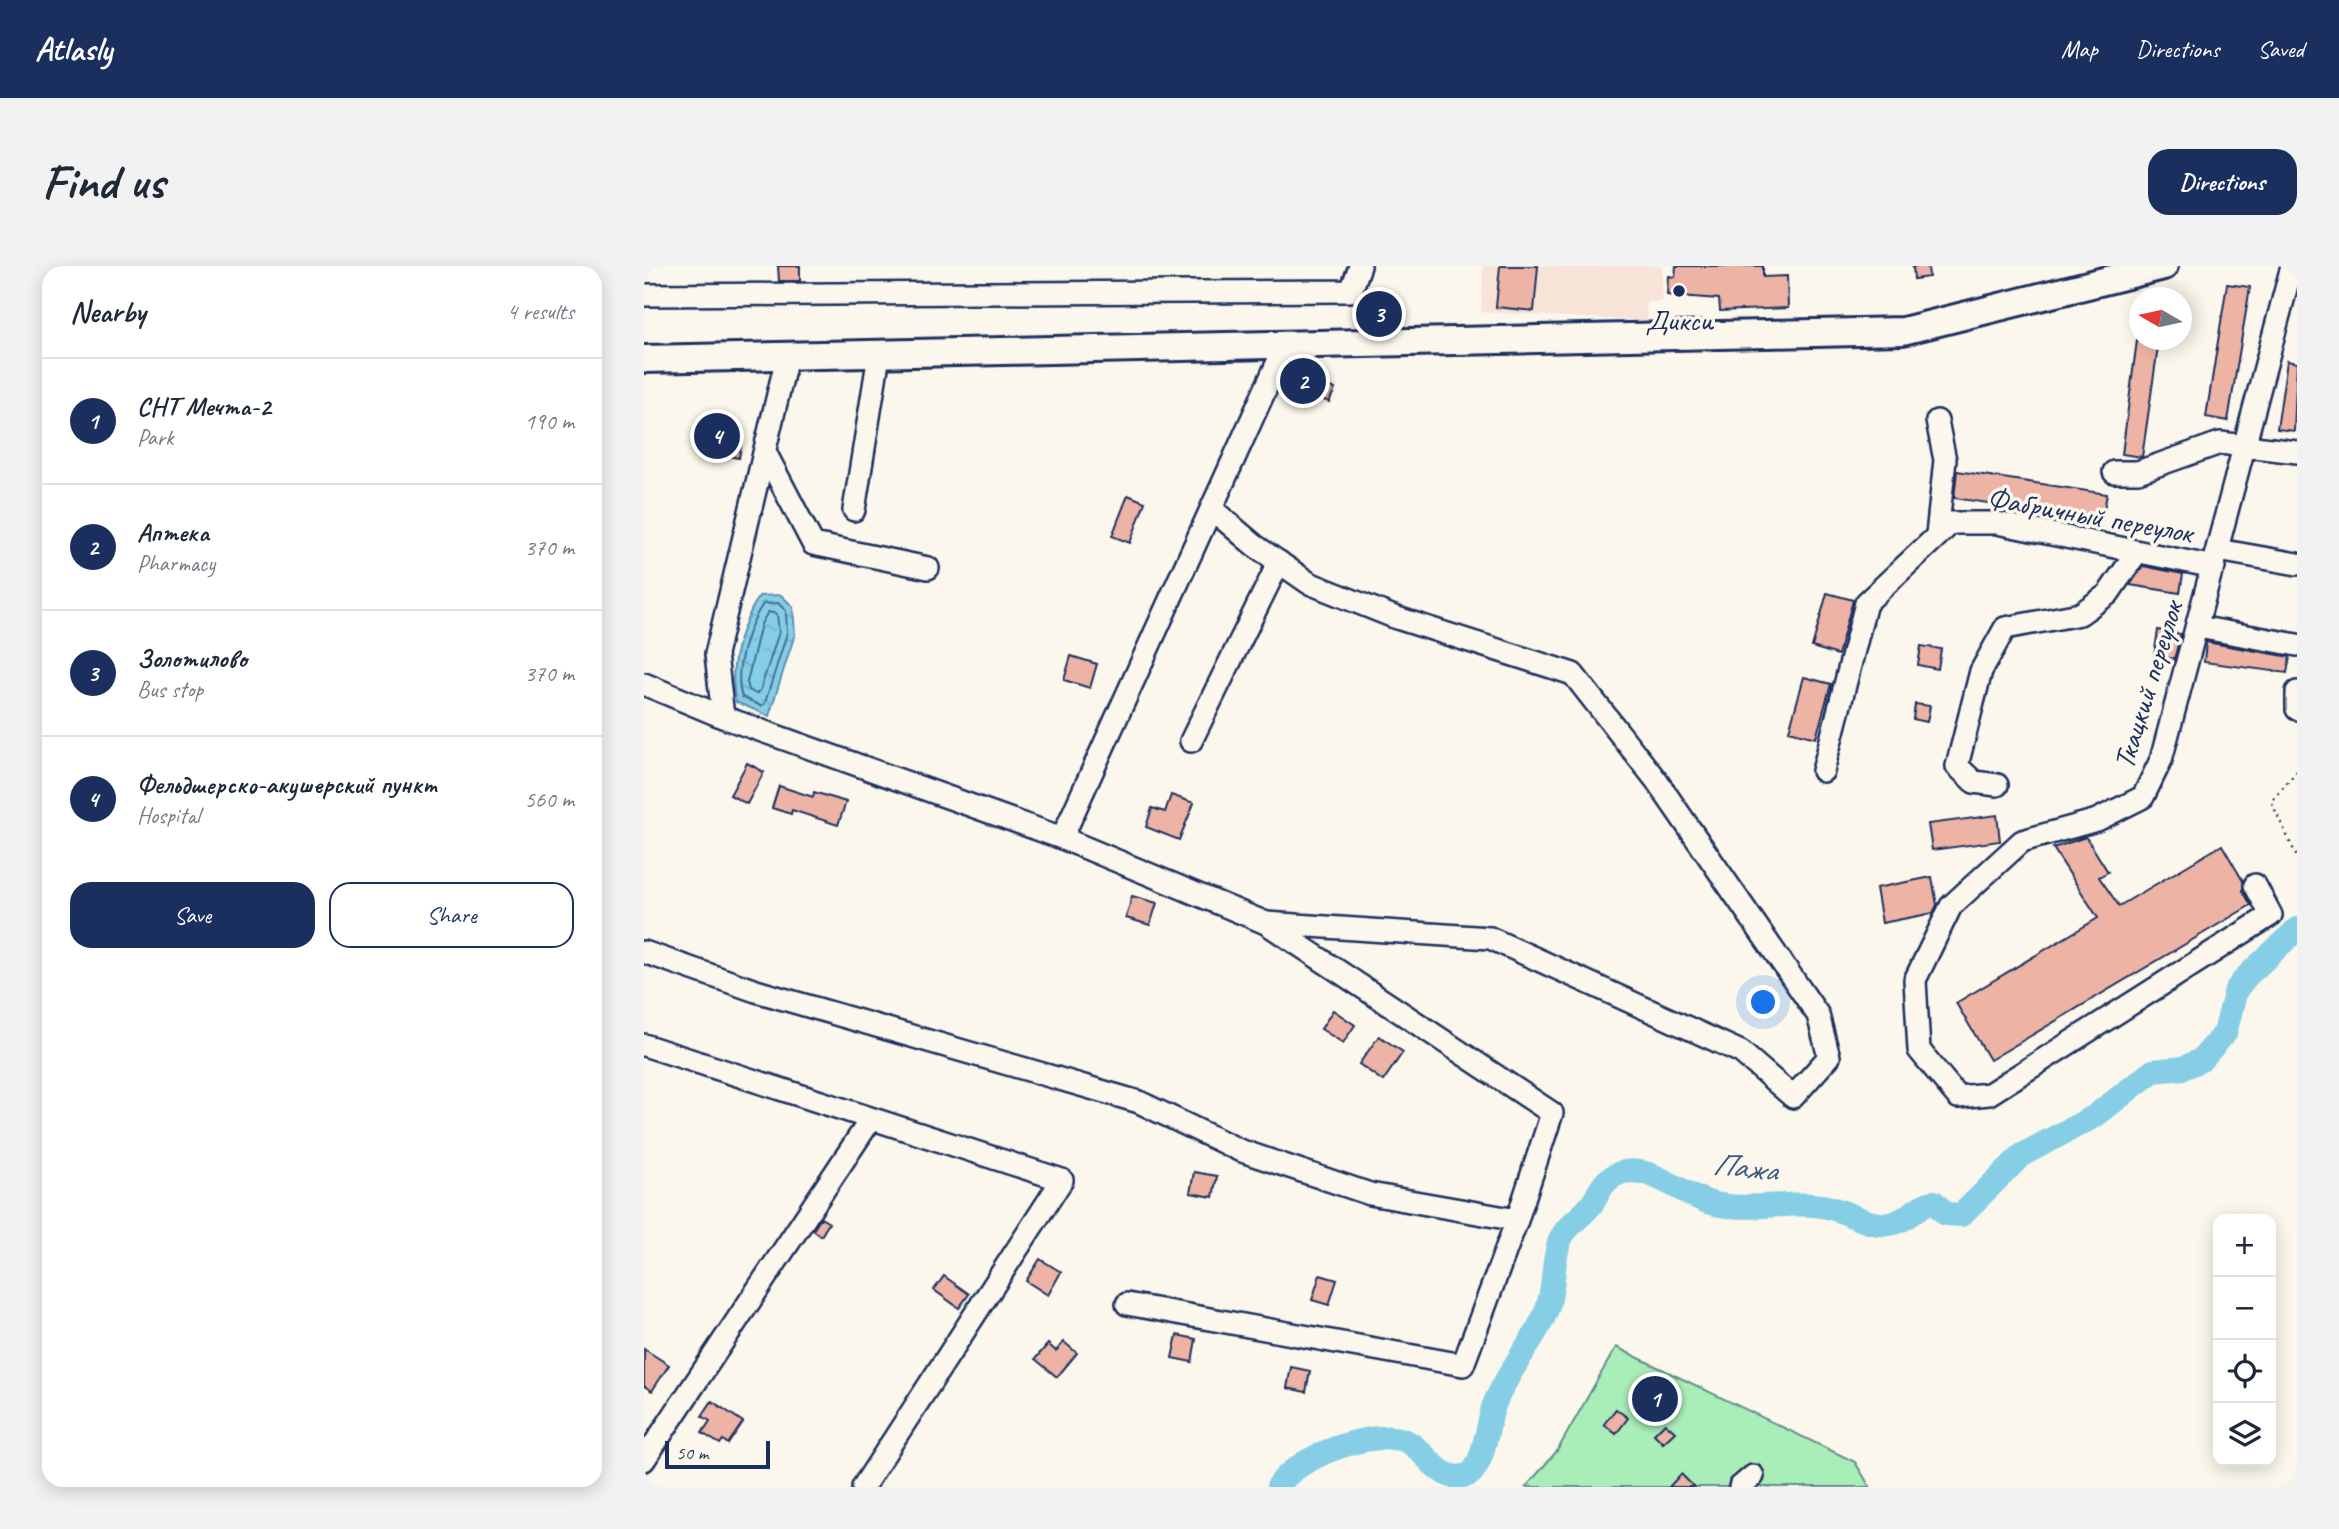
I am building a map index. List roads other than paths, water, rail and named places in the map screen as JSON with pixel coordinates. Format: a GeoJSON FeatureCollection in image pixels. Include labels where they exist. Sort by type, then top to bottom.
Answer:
{"type":"FeatureCollection","features":[{"type":"Feature","properties":{"kind":"main road"},"geometry":{"type":"LineString","coordinates":[[644,359],[1903,331],[2164,266]]}},
{"type":"Feature","properties":{"kind":"street"},"geometry":{"type":"LineString","coordinates":[[644,295],[1352,292],[1360,266]]}},
{"type":"Feature","properties":{"kind":"street","name":"Ткацкий переулок"},"geometry":{"type":"LineString","coordinates":[[2255,885],[2271,915],[1989,1094],[1958,1097],[1919,1050],[1915,979],[1951,906],[2022,841],[2097,820],[2143,797],[2161,760],[2292,266]]}},
{"type":"Feature","properties":{"kind":"street"},"geometry":{"type":"LineString","coordinates":[[1062,838],[1213,510],[1285,346]]}},
{"type":"Feature","properties":{"kind":"street"},"geometry":{"type":"LineString","coordinates":[[854,510],[878,355]]}},
{"type":"Feature","properties":{"kind":"street"},"geometry":{"type":"LineString","coordinates":[[723,718],[716,654],[787,357]]}},
{"type":"Feature","properties":{"kind":"street"},"geometry":{"type":"LineString","coordinates":[[1937,421],[1945,460],[1937,535]]}},
{"type":"Feature","properties":{"kind":"street"},"geometry":{"type":"LineString","coordinates":[[2114,472],[2138,472],[2220,443],[2297,452]]}},
{"type":"Feature","properties":{"kind":"street"},"geometry":{"type":"LineString","coordinates":[[765,452],[813,544],[928,568]]}},
{"type":"Feature","properties":{"kind":"street"},"geometry":{"type":"LineString","coordinates":[[1213,510],[1309,583],[1394,617],[1573,674],[1656,780],[1818,1015],[1829,1056],[1793,1097],[1741,1052],[1490,938],[1265,923]]}},
{"type":"Feature","properties":{"kind":"street","name":"Фабричный переулок"},"geometry":{"type":"LineString","coordinates":[[1823,771],[1866,603],[1951,523],[1997,523],[2137,552],[2297,564]]}},
{"type":"Feature","properties":{"kind":"street"},"geometry":{"type":"LineString","coordinates":[[1997,785],[1974,782],[1957,766],[1980,671],[2005,628],[2080,614],[2108,594],[2137,552]]}},
{"type":"Feature","properties":{"kind":"street"},"geometry":{"type":"LineString","coordinates":[[1191,741],[1279,562]]}},
{"type":"Feature","properties":{"kind":"street"},"geometry":{"type":"LineString","coordinates":[[2198,627],[2297,645]]}},
{"type":"Feature","properties":{"kind":"street"},"geometry":{"type":"LineString","coordinates":[[644,684],[723,718],[1062,838],[1265,923],[1552,1113],[1517,1220],[1463,1364],[1127,1304]]}},
{"type":"Feature","properties":{"kind":"street"},"geometry":{"type":"LineString","coordinates":[[2297,692],[2297,709]]}},
{"type":"Feature","properties":{"kind":"street"},"geometry":{"type":"LineString","coordinates":[[644,951],[756,991],[1139,1102],[1239,1150],[1370,1194],[1517,1220]]}},
{"type":"Feature","properties":{"kind":"street"},"geometry":{"type":"LineString","coordinates":[[644,1045],[1062,1180],[863,1487]]}},
{"type":"Feature","properties":{"kind":"street"},"geometry":{"type":"LineString","coordinates":[[644,1460],[871,1119]]}},
{"type":"Feature","properties":{"kind":"water"},"geometry":{"type":"Polygon","coordinates":[[[781,595],[793,607],[795,634],[769,716],[736,702],[733,675],[741,634],[759,596],[781,595]]]}},
{"type":"Feature","properties":{"kind":"waterway","name":"Пажа"},"geometry":{"type":"LineString","coordinates":[[1278,1487],[1301,1465],[1318,1456],[1336,1448],[1375,1438],[1406,1441],[1450,1476],[1470,1474],[1479,1461],[1499,1394],[1548,1307],[1560,1240],[1566,1230],[1591,1205],[1609,1179],[1634,1171],[1661,1179],[1711,1203],[1740,1207],[1813,1205],[1880,1224],[1895,1223],[1922,1206],[1934,1202],[1946,1214],[1961,1215],[2022,1155],[2095,1116],[2153,1071],[2183,1068],[2201,1060],[2225,1033],[2236,990],[2246,977],[2297,929]]}},
{"type":"Feature","properties":{"kind":"place","name":"Дикси"},"geometry":{"type":"Point","coordinates":[1679,291]}},
{"type":"Feature","properties":{"kind":"place","name":"Золотилово"},"geometry":{"type":"Point","coordinates":[1379,314]}},
{"type":"Feature","properties":{"kind":"place","name":"Аптека"},"geometry":{"type":"Point","coordinates":[1303,381]}},
{"type":"Feature","properties":{"kind":"place","name":"Фельдшерско-акушерский пункт"},"geometry":{"type":"Point","coordinates":[717,436]}},
{"type":"Feature","properties":{"kind":"place","name":"СНТ Мечта-2"},"geometry":{"type":"Point","coordinates":[1655,1399]}}]}
